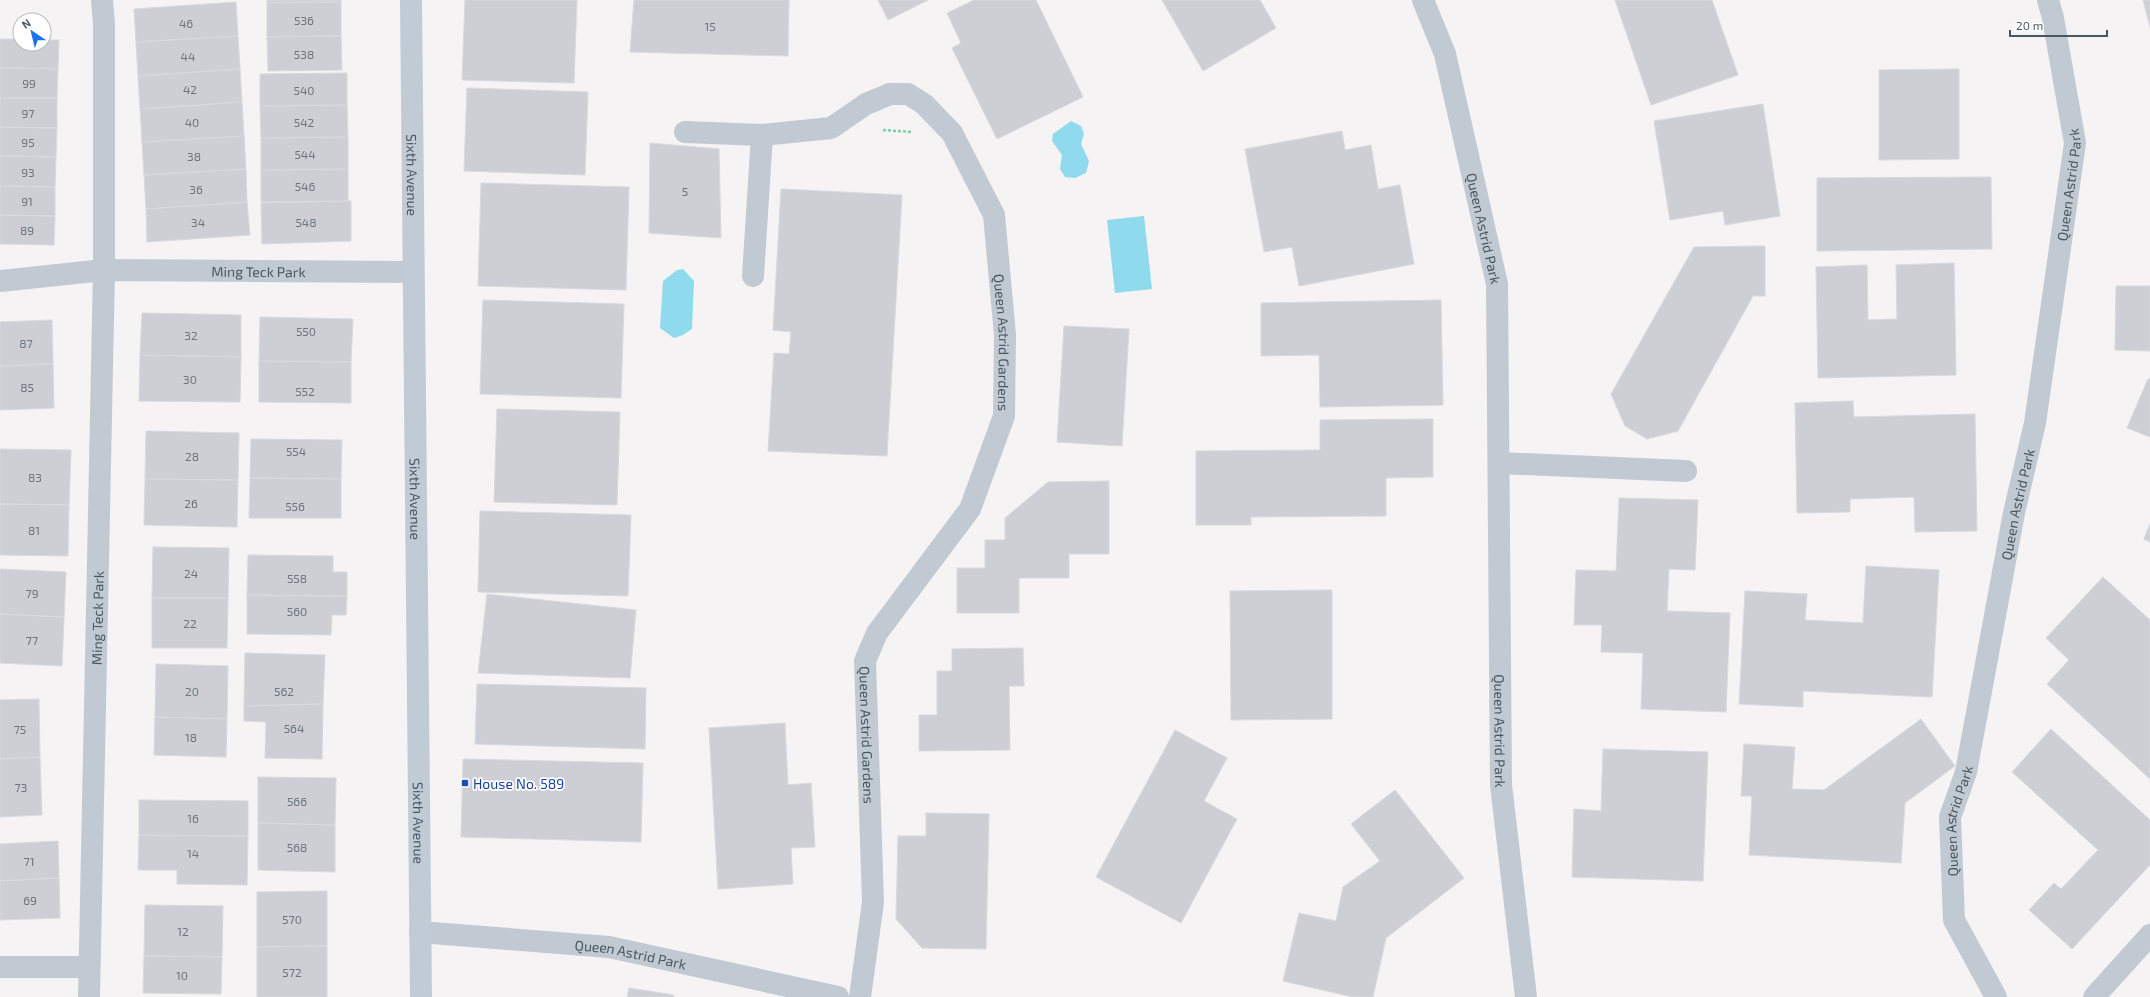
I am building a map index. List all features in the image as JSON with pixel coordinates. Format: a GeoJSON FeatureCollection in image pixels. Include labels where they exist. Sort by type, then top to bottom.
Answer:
{"type":"FeatureCollection","features":[{"type":"Feature","properties":{"kind":"main road","name":"Sixth Avenue"},"geometry":{"type":"LineString","coordinates":[[411,0],[421,997]]}},
{"type":"Feature","properties":{"kind":"street","name":"Ming Teck Park"},"geometry":{"type":"LineString","coordinates":[[89,997],[88,967],[104,270],[104,24],[102,0]]}},
{"type":"Feature","properties":{"kind":"street","name":"Queen Astrid Park"},"geometry":{"type":"LineString","coordinates":[[1423,0],[1445,54],[1497,284],[1501,785],[1526,997]]}},
{"type":"Feature","properties":{"kind":"street","name":"Queen Astrid Park"},"geometry":{"type":"LineString","coordinates":[[1996,997],[1954,920],[1950,817],[1966,772],[2014,513],[2035,423],[2075,143],[2053,18],[2048,0]]}},
{"type":"Feature","properties":{"kind":"street","name":"Queen Astrid Gardens"},"geometry":{"type":"LineString","coordinates":[[685,132],[762,135],[831,128],[866,104],[890,94],[908,94],[924,104],[952,133],[994,215],[1005,335],[1004,416],[970,509],[877,633],[866,661],[873,902],[860,997]]}},
{"type":"Feature","properties":{"kind":"street"},"geometry":{"type":"LineString","coordinates":[[754,276],[762,135]]}},
{"type":"Feature","properties":{"kind":"street","name":"Ming Teck Park"},"geometry":{"type":"LineString","coordinates":[[0,281],[104,270],[413,272]]}},
{"type":"Feature","properties":{"kind":"street"},"geometry":{"type":"LineString","coordinates":[[1499,463],[1686,471]]}},
{"type":"Feature","properties":{"kind":"street","name":"Queen Astrid Park"},"geometry":{"type":"LineString","coordinates":[[420,932],[609,947],[838,997]]}},
{"type":"Feature","properties":{"kind":"street"},"geometry":{"type":"LineString","coordinates":[[2094,997],[2150,935]]}},
{"type":"Feature","properties":{"kind":"street"},"geometry":{"type":"LineString","coordinates":[[0,967],[88,967]]}},
{"type":"Feature","properties":{"kind":"path"},"geometry":{"type":"LineString","coordinates":[[878,131],[886,129],[916,133]]}},
{"type":"Feature","properties":{"kind":"water"},"geometry":{"type":"Polygon","coordinates":[[[1071,121],[1081,126],[1084,134],[1081,144],[1089,161],[1086,173],[1075,178],[1065,177],[1060,169],[1062,155],[1052,141],[1053,134],[1071,121]]]}},
{"type":"Feature","properties":{"kind":"water"},"geometry":{"type":"Polygon","coordinates":[[[1144,216],[1152,289],[1115,293],[1107,220],[1144,216]]]}},
{"type":"Feature","properties":{"kind":"water"},"geometry":{"type":"Polygon","coordinates":[[[683,269],[694,281],[692,329],[683,335],[674,338],[660,328],[663,281],[677,270],[683,269]]]}},
{"type":"Feature","properties":{"kind":"building"},"geometry":{"type":"Polygon","coordinates":[[[267,0],[341,0],[341,2],[267,3],[267,0]]]}},
{"type":"Feature","properties":{"kind":"building"},"geometry":{"type":"Polygon","coordinates":[[[465,0],[577,0],[574,83],[462,80],[465,0]]]}},
{"type":"Feature","properties":{"kind":"building"},"geometry":{"type":"Polygon","coordinates":[[[634,0],[789,0],[788,56],[630,52],[634,0]]]}},
{"type":"Feature","properties":{"kind":"building"},"geometry":{"type":"Polygon","coordinates":[[[878,0],[928,0],[888,20],[878,0]]]}},
{"type":"Feature","properties":{"kind":"building"},"geometry":{"type":"Polygon","coordinates":[[[974,0],[1036,0],[1083,97],[997,139],[952,48],[961,43],[947,13],[974,0]]]}},
{"type":"Feature","properties":{"kind":"building"},"geometry":{"type":"Polygon","coordinates":[[[1162,0],[1260,0],[1276,28],[1203,71],[1162,0]]]}},
{"type":"Feature","properties":{"kind":"building"},"geometry":{"type":"Polygon","coordinates":[[[1615,0],[1712,0],[1738,75],[1651,105],[1615,0]]]}},
{"type":"Feature","properties":{"kind":"building"},"geometry":{"type":"Polygon","coordinates":[[[2143,0],[2150,0],[2150,27],[2143,0]]]}},
{"type":"Feature","properties":{"kind":"building"},"geometry":{"type":"Polygon","coordinates":[[[236,2],[238,36],[136,42],[134,9],[236,2]]]}},
{"type":"Feature","properties":{"kind":"building"},"geometry":{"type":"Polygon","coordinates":[[[341,2],[341,36],[267,37],[267,3],[341,2]]]}},
{"type":"Feature","properties":{"kind":"building"},"geometry":{"type":"Polygon","coordinates":[[[238,36],[240,69],[138,76],[136,42],[238,36]]]}},
{"type":"Feature","properties":{"kind":"building"},"geometry":{"type":"Polygon","coordinates":[[[341,36],[342,70],[268,71],[267,37],[341,36]]]}},
{"type":"Feature","properties":{"kind":"building"},"geometry":{"type":"Polygon","coordinates":[[[0,39],[12,39],[12,52],[52,52],[52,40],[59,40],[58,69],[0,68],[0,39]]]}},
{"type":"Feature","properties":{"kind":"building"},"geometry":{"type":"Polygon","coordinates":[[[0,68],[58,69],[57,98],[0,98],[0,68]]]}},
{"type":"Feature","properties":{"kind":"building"},"geometry":{"type":"Polygon","coordinates":[[[240,69],[242,102],[140,109],[138,76],[240,69]]]}},
{"type":"Feature","properties":{"kind":"building"},"geometry":{"type":"Polygon","coordinates":[[[1959,69],[1959,159],[1879,160],[1879,70],[1959,69]]]}},
{"type":"Feature","properties":{"kind":"building"},"geometry":{"type":"Polygon","coordinates":[[[347,73],[347,105],[260,106],[260,74],[347,73]]]}},
{"type":"Feature","properties":{"kind":"building"},"geometry":{"type":"Polygon","coordinates":[[[467,88],[588,92],[585,175],[464,171],[467,88]]]}},
{"type":"Feature","properties":{"kind":"building"},"geometry":{"type":"Polygon","coordinates":[[[0,98],[57,98],[57,128],[0,127],[0,98]]]}},
{"type":"Feature","properties":{"kind":"building"},"geometry":{"type":"Polygon","coordinates":[[[242,102],[244,136],[142,142],[140,109],[242,102]]]}},
{"type":"Feature","properties":{"kind":"building"},"geometry":{"type":"Polygon","coordinates":[[[1763,104],[1780,216],[1725,225],[1723,211],[1670,220],[1654,121],[1763,104]]]}},
{"type":"Feature","properties":{"kind":"building"},"geometry":{"type":"Polygon","coordinates":[[[347,105],[348,137],[261,138],[260,106],[347,105]]]}},
{"type":"Feature","properties":{"kind":"building"},"geometry":{"type":"Polygon","coordinates":[[[0,127],[57,128],[56,157],[0,156],[0,127]]]}},
{"type":"Feature","properties":{"kind":"building"},"geometry":{"type":"Polygon","coordinates":[[[1342,131],[1345,150],[1371,145],[1378,189],[1400,185],[1414,264],[1299,286],[1292,247],[1264,252],[1245,149],[1342,131]]]}},
{"type":"Feature","properties":{"kind":"building"},"geometry":{"type":"Polygon","coordinates":[[[244,136],[246,169],[144,175],[142,142],[244,136]]]}},
{"type":"Feature","properties":{"kind":"building"},"geometry":{"type":"Polygon","coordinates":[[[348,137],[348,169],[261,170],[261,138],[348,137]]]}},
{"type":"Feature","properties":{"kind":"building"},"geometry":{"type":"Polygon","coordinates":[[[650,143],[719,149],[721,238],[649,233],[650,143]]]}},
{"type":"Feature","properties":{"kind":"building"},"geometry":{"type":"Polygon","coordinates":[[[0,156],[56,157],[55,187],[0,186],[0,156]]]}},
{"type":"Feature","properties":{"kind":"building"},"geometry":{"type":"Polygon","coordinates":[[[246,169],[247,202],[146,209],[144,175],[246,169]]]}},
{"type":"Feature","properties":{"kind":"building"},"geometry":{"type":"Polygon","coordinates":[[[348,169],[348,201],[261,202],[261,170],[348,169]]]}},
{"type":"Feature","properties":{"kind":"building"},"geometry":{"type":"Polygon","coordinates":[[[1991,177],[1992,249],[1817,251],[1817,178],[1991,177]]]}},
{"type":"Feature","properties":{"kind":"building"},"geometry":{"type":"Polygon","coordinates":[[[481,183],[629,187],[626,290],[478,286],[481,183]]]}},
{"type":"Feature","properties":{"kind":"building"},"geometry":{"type":"Polygon","coordinates":[[[0,186],[55,187],[55,216],[0,215],[0,186]]]}},
{"type":"Feature","properties":{"kind":"building"},"geometry":{"type":"Polygon","coordinates":[[[781,189],[902,195],[887,456],[768,451],[774,353],[789,354],[791,332],[773,330],[781,189]]]}},
{"type":"Feature","properties":{"kind":"building"},"geometry":{"type":"Polygon","coordinates":[[[351,201],[351,241],[262,244],[261,203],[351,201]]]}},
{"type":"Feature","properties":{"kind":"building"},"geometry":{"type":"Polygon","coordinates":[[[247,202],[250,235],[147,242],[146,209],[247,202]]]}},
{"type":"Feature","properties":{"kind":"building"},"geometry":{"type":"Polygon","coordinates":[[[0,215],[55,216],[54,245],[0,244],[0,215]]]}},
{"type":"Feature","properties":{"kind":"building"},"geometry":{"type":"Polygon","coordinates":[[[1765,246],[1765,296],[1753,296],[1678,431],[1647,439],[1625,426],[1611,394],[1694,247],[1765,246]]]}},
{"type":"Feature","properties":{"kind":"building"},"geometry":{"type":"Polygon","coordinates":[[[1954,263],[1956,375],[1818,378],[1816,267],[1867,265],[1868,320],[1897,319],[1896,265],[1954,263]]]}},
{"type":"Feature","properties":{"kind":"building"},"geometry":{"type":"Polygon","coordinates":[[[2116,286],[2150,286],[2150,351],[2115,350],[2116,286]]]}},
{"type":"Feature","properties":{"kind":"building"},"geometry":{"type":"Polygon","coordinates":[[[483,300],[624,304],[621,398],[480,394],[483,300]]]}},
{"type":"Feature","properties":{"kind":"building"},"geometry":{"type":"Polygon","coordinates":[[[1441,300],[1443,405],[1320,407],[1319,355],[1261,356],[1261,303],[1441,300]]]}},
{"type":"Feature","properties":{"kind":"building"},"geometry":{"type":"Polygon","coordinates":[[[142,313],[241,315],[241,357],[140,355],[142,313]]]}},
{"type":"Feature","properties":{"kind":"building"},"geometry":{"type":"Polygon","coordinates":[[[260,317],[353,319],[351,362],[259,361],[260,317]]]}},
{"type":"Feature","properties":{"kind":"building"},"geometry":{"type":"Polygon","coordinates":[[[52,320],[53,364],[0,366],[0,322],[52,320]]]}},
{"type":"Feature","properties":{"kind":"building"},"geometry":{"type":"Polygon","coordinates":[[[1064,326],[1129,329],[1122,446],[1057,442],[1064,326]]]}},
{"type":"Feature","properties":{"kind":"building"},"geometry":{"type":"Polygon","coordinates":[[[140,355],[241,357],[240,402],[139,401],[140,355]]]}},
{"type":"Feature","properties":{"kind":"building"},"geometry":{"type":"Polygon","coordinates":[[[259,361],[351,362],[351,403],[259,402],[259,361]]]}},
{"type":"Feature","properties":{"kind":"building"},"geometry":{"type":"Polygon","coordinates":[[[53,364],[54,408],[0,410],[0,366],[53,364]]]}},
{"type":"Feature","properties":{"kind":"building"},"geometry":{"type":"Polygon","coordinates":[[[2148,379],[2150,379],[2150,437],[2127,428],[2148,379]]]}},
{"type":"Feature","properties":{"kind":"building"},"geometry":{"type":"Polygon","coordinates":[[[1853,401],[1854,417],[1975,414],[1977,531],[1915,532],[1914,497],[1850,499],[1850,512],[1797,513],[1795,403],[1853,401]]]}},
{"type":"Feature","properties":{"kind":"building"},"geometry":{"type":"Polygon","coordinates":[[[497,409],[620,412],[617,505],[494,502],[497,409]]]}},
{"type":"Feature","properties":{"kind":"building"},"geometry":{"type":"Polygon","coordinates":[[[1433,419],[1433,477],[1386,478],[1386,516],[1251,517],[1251,525],[1196,525],[1196,451],[1320,450],[1320,420],[1433,419]]]}},
{"type":"Feature","properties":{"kind":"building"},"geometry":{"type":"Polygon","coordinates":[[[146,431],[239,433],[238,480],[145,479],[146,431]]]}},
{"type":"Feature","properties":{"kind":"building"},"geometry":{"type":"Polygon","coordinates":[[[251,439],[342,440],[341,479],[250,478],[251,439]]]}},
{"type":"Feature","properties":{"kind":"building"},"geometry":{"type":"Polygon","coordinates":[[[0,449],[71,450],[69,505],[0,504],[0,449]]]}},
{"type":"Feature","properties":{"kind":"building"},"geometry":{"type":"Polygon","coordinates":[[[250,478],[341,479],[341,518],[249,518],[250,478]]]}},
{"type":"Feature","properties":{"kind":"building"},"geometry":{"type":"Polygon","coordinates":[[[145,479],[238,480],[237,527],[144,525],[145,479]]]}},
{"type":"Feature","properties":{"kind":"building"},"geometry":{"type":"Polygon","coordinates":[[[1109,481],[1109,554],[1069,554],[1069,578],[1019,578],[1019,613],[957,613],[957,568],[985,568],[985,540],[1005,540],[1005,518],[1048,482],[1109,481]]]}},
{"type":"Feature","properties":{"kind":"building"},"geometry":{"type":"Polygon","coordinates":[[[1619,498],[1698,500],[1695,570],[1669,569],[1667,611],[1730,613],[1726,712],[1641,709],[1643,653],[1601,652],[1602,625],[1574,625],[1576,570],[1616,571],[1619,498]]]}},
{"type":"Feature","properties":{"kind":"building"},"geometry":{"type":"Polygon","coordinates":[[[0,504],[69,505],[68,556],[0,555],[0,504]]]}},
{"type":"Feature","properties":{"kind":"building"},"geometry":{"type":"Polygon","coordinates":[[[480,511],[631,515],[628,596],[478,592],[480,511]]]}},
{"type":"Feature","properties":{"kind":"building"},"geometry":{"type":"Polygon","coordinates":[[[2150,524],[2150,542],[2144,539],[2150,524]]]}},
{"type":"Feature","properties":{"kind":"building"},"geometry":{"type":"Polygon","coordinates":[[[153,547],[229,548],[228,598],[152,598],[153,547]]]}},
{"type":"Feature","properties":{"kind":"building"},"geometry":{"type":"Polygon","coordinates":[[[248,555],[333,556],[333,572],[347,572],[347,596],[247,595],[248,555]]]}},
{"type":"Feature","properties":{"kind":"building"},"geometry":{"type":"Polygon","coordinates":[[[1866,566],[1939,570],[1932,697],[1803,691],[1803,707],[1739,704],[1745,591],[1807,594],[1805,620],[1863,623],[1866,566]]]}},
{"type":"Feature","properties":{"kind":"building"},"geometry":{"type":"Polygon","coordinates":[[[0,569],[66,572],[64,617],[0,614],[0,569]]]}},
{"type":"Feature","properties":{"kind":"building"},"geometry":{"type":"Polygon","coordinates":[[[2103,577],[2150,620],[2150,779],[2047,684],[2069,660],[2046,638],[2103,577]]]}},
{"type":"Feature","properties":{"kind":"building"},"geometry":{"type":"Polygon","coordinates":[[[1332,590],[1332,719],[1231,720],[1230,591],[1332,590]]]}},
{"type":"Feature","properties":{"kind":"building"},"geometry":{"type":"Polygon","coordinates":[[[487,594],[636,610],[630,678],[478,673],[487,594]]]}},
{"type":"Feature","properties":{"kind":"building"},"geometry":{"type":"Polygon","coordinates":[[[247,595],[347,596],[346,615],[332,615],[331,635],[247,634],[247,595]]]}},
{"type":"Feature","properties":{"kind":"building"},"geometry":{"type":"Polygon","coordinates":[[[152,598],[228,598],[227,648],[152,648],[152,598]]]}},
{"type":"Feature","properties":{"kind":"building"},"geometry":{"type":"Polygon","coordinates":[[[0,614],[64,617],[62,666],[0,663],[0,614]]]}},
{"type":"Feature","properties":{"kind":"building"},"geometry":{"type":"Polygon","coordinates":[[[1023,648],[1024,686],[1009,686],[1010,750],[919,751],[919,715],[937,715],[937,671],[952,671],[952,649],[1023,648]]]}},
{"type":"Feature","properties":{"kind":"building"},"geometry":{"type":"Polygon","coordinates":[[[245,653],[325,655],[323,704],[244,706],[245,653]]]}},
{"type":"Feature","properties":{"kind":"building"},"geometry":{"type":"Polygon","coordinates":[[[156,664],[228,666],[227,719],[155,717],[156,664]]]}},
{"type":"Feature","properties":{"kind":"building"},"geometry":{"type":"Polygon","coordinates":[[[477,684],[646,688],[645,749],[475,744],[477,684]]]}},
{"type":"Feature","properties":{"kind":"building"},"geometry":{"type":"Polygon","coordinates":[[[39,699],[40,757],[0,759],[0,700],[39,699]]]}},
{"type":"Feature","properties":{"kind":"building"},"geometry":{"type":"Polygon","coordinates":[[[323,704],[322,759],[265,758],[266,722],[244,721],[244,706],[323,704]]]}},
{"type":"Feature","properties":{"kind":"building"},"geometry":{"type":"Polygon","coordinates":[[[155,717],[227,719],[226,757],[154,755],[155,717]]]}},
{"type":"Feature","properties":{"kind":"building"},"geometry":{"type":"Polygon","coordinates":[[[1921,719],[1955,766],[1905,803],[1901,863],[1749,855],[1752,796],[1741,796],[1744,744],[1795,747],[1792,789],[1824,790],[1921,719]]]}},
{"type":"Feature","properties":{"kind":"building"},"geometry":{"type":"Polygon","coordinates":[[[785,723],[788,785],[811,783],[815,847],[791,848],[793,884],[718,889],[709,728],[785,723]]]}},
{"type":"Feature","properties":{"kind":"building"},"geometry":{"type":"Polygon","coordinates":[[[2051,729],[2150,820],[2150,865],[2072,949],[2029,910],[2054,883],[2061,889],[2098,850],[2012,772],[2051,729]]]}},
{"type":"Feature","properties":{"kind":"building"},"geometry":{"type":"Polygon","coordinates":[[[1175,730],[1227,758],[1204,801],[1237,819],[1181,923],[1096,877],[1175,730]]]}},
{"type":"Feature","properties":{"kind":"building"},"geometry":{"type":"Polygon","coordinates":[[[1603,749],[1708,752],[1703,881],[1572,877],[1574,809],[1601,811],[1603,749]]]}},
{"type":"Feature","properties":{"kind":"building"},"geometry":{"type":"Polygon","coordinates":[[[40,757],[42,815],[0,817],[0,759],[40,757]]]}},
{"type":"Feature","properties":{"kind":"building"},"geometry":{"type":"Polygon","coordinates":[[[463,759],[643,763],[641,842],[461,837],[463,759]]]}},
{"type":"Feature","properties":{"kind":"building"},"geometry":{"type":"Polygon","coordinates":[[[258,777],[336,778],[335,825],[258,823],[258,777]]]}},
{"type":"Feature","properties":{"kind":"building"},"geometry":{"type":"Polygon","coordinates":[[[1395,790],[1464,878],[1386,938],[1373,997],[1353,997],[1283,981],[1299,913],[1336,921],[1343,887],[1380,861],[1351,824],[1395,790]]]}},
{"type":"Feature","properties":{"kind":"building"},"geometry":{"type":"Polygon","coordinates":[[[139,800],[248,801],[248,836],[139,835],[139,800]]]}},
{"type":"Feature","properties":{"kind":"building"},"geometry":{"type":"Polygon","coordinates":[[[926,813],[989,814],[986,949],[922,948],[896,919],[898,836],[926,836],[926,813]]]}},
{"type":"Feature","properties":{"kind":"building"},"geometry":{"type":"Polygon","coordinates":[[[258,823],[335,825],[335,872],[258,870],[258,823]]]}},
{"type":"Feature","properties":{"kind":"building"},"geometry":{"type":"Polygon","coordinates":[[[139,835],[248,836],[247,885],[177,884],[177,870],[138,870],[139,835]]]}},
{"type":"Feature","properties":{"kind":"building"},"geometry":{"type":"Polygon","coordinates":[[[58,841],[59,878],[0,881],[0,844],[58,841]]]}},
{"type":"Feature","properties":{"kind":"building"},"geometry":{"type":"Polygon","coordinates":[[[59,878],[60,918],[0,920],[0,881],[59,878]]]}},
{"type":"Feature","properties":{"kind":"building"},"geometry":{"type":"Polygon","coordinates":[[[327,891],[327,946],[257,947],[257,892],[327,891]]]}},
{"type":"Feature","properties":{"kind":"building"},"geometry":{"type":"Polygon","coordinates":[[[145,905],[223,906],[222,957],[144,956],[145,905]]]}},
{"type":"Feature","properties":{"kind":"building"},"geometry":{"type":"Polygon","coordinates":[[[327,946],[327,997],[257,997],[257,947],[327,946]]]}},
{"type":"Feature","properties":{"kind":"building"},"geometry":{"type":"Polygon","coordinates":[[[144,956],[222,957],[221,994],[143,993],[144,956]]]}},
{"type":"Feature","properties":{"kind":"building"},"geometry":{"type":"Polygon","coordinates":[[[629,988],[674,995],[673,997],[627,997],[629,988]]]}},
{"type":"Feature","properties":{"kind":"place","name":"House No. 589"},"geometry":{"type":"Point","coordinates":[465,783]}}]}
